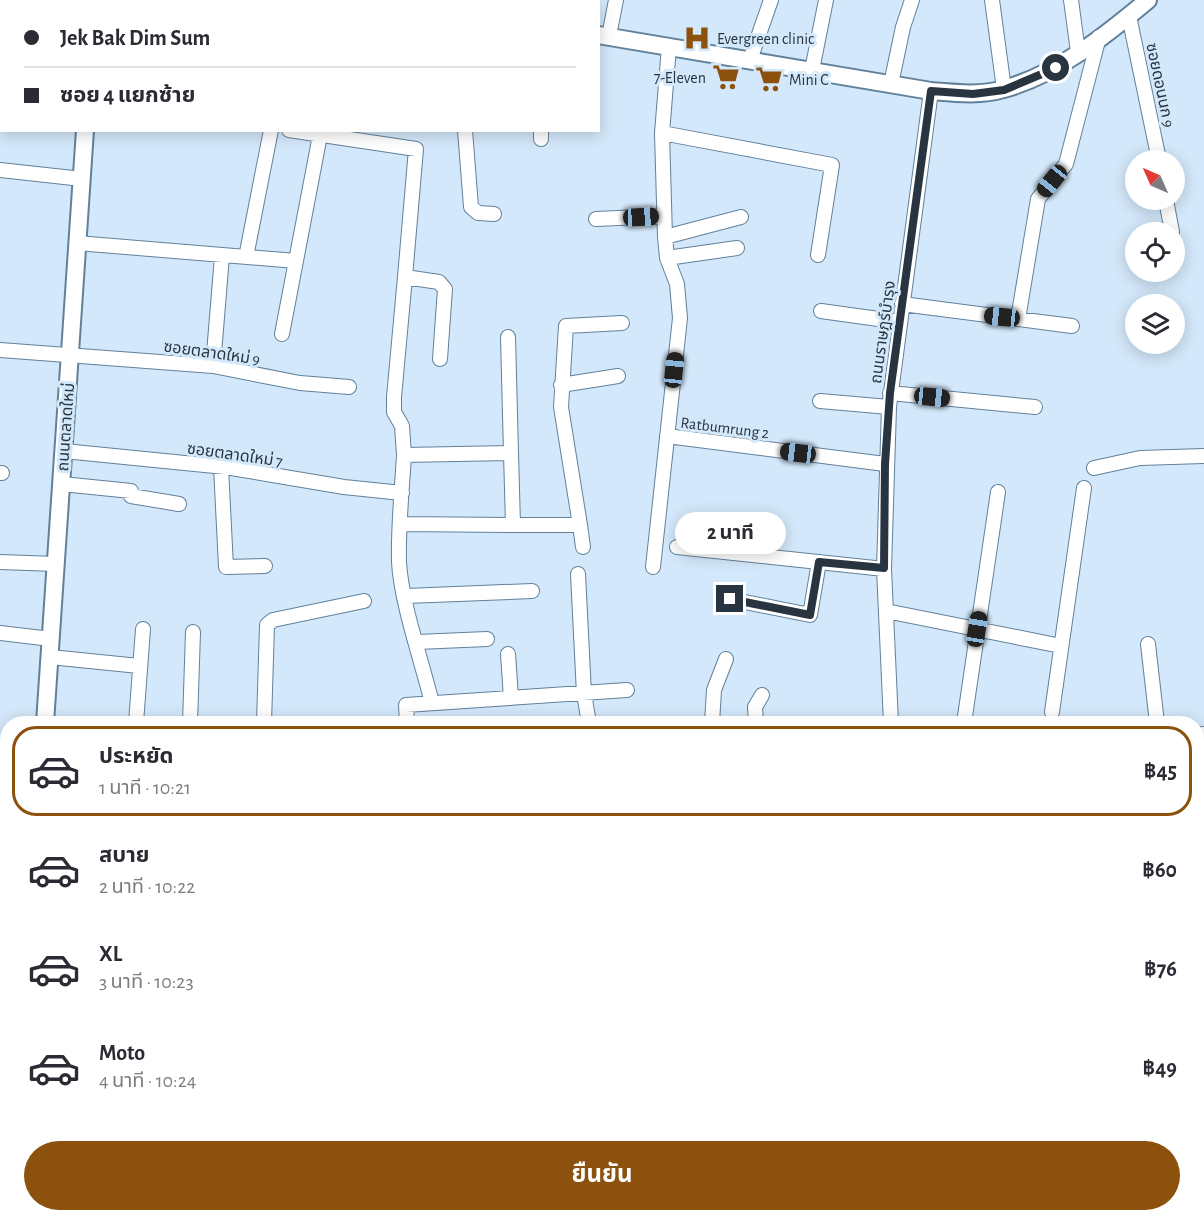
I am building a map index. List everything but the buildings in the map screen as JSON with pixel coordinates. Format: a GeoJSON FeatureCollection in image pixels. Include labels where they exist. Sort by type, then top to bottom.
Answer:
{"type":"FeatureCollection","features":[{"type":"Feature","properties":{"kind":"main road"},"geometry":{"type":"LineString","coordinates":[[604,36],[931,91],[973,94],[1004,90],[1056,68],[1148,0]]}},
{"type":"Feature","properties":{"kind":"main road","name":"ถนนตลาดใหม่"},"geometry":{"type":"LineString","coordinates":[[46,716],[85,132]]}},
{"type":"Feature","properties":{"kind":"street"},"geometry":{"type":"LineString","coordinates":[[604,36],[616,0]]}},
{"type":"Feature","properties":{"kind":"street"},"geometry":{"type":"LineString","coordinates":[[750,60],[771,0]]}},
{"type":"Feature","properties":{"kind":"street"},"geometry":{"type":"LineString","coordinates":[[812,70],[826,0]]}},
{"type":"Feature","properties":{"kind":"street"},"geometry":{"type":"LineString","coordinates":[[891,84],[903,27],[912,0]]}},
{"type":"Feature","properties":{"kind":"street"},"geometry":{"type":"LineString","coordinates":[[992,0],[1004,90]]}},
{"type":"Feature","properties":{"kind":"street"},"geometry":{"type":"LineString","coordinates":[[1071,0],[1078,52]]}},
{"type":"Feature","properties":{"kind":"street","name":"ซอยดอนนก 9"},"geometry":{"type":"LineString","coordinates":[[1129,16],[1157,150]]}},
{"type":"Feature","properties":{"kind":"street"},"geometry":{"type":"LineString","coordinates":[[1018,319],[1038,199],[1066,164],[1099,37]]}},
{"type":"Feature","properties":{"kind":"street"},"geometry":{"type":"LineString","coordinates":[[653,567],[680,318],[677,284],[667,258],[664,216],[662,133],[669,47]]}},
{"type":"Feature","properties":{"kind":"street","name":"ถนนราษฎร์บำรุง"},"geometry":{"type":"LineString","coordinates":[[891,716],[884,568],[885,464],[889,400],[931,91]]}},
{"type":"Feature","properties":{"kind":"street"},"geometry":{"type":"LineString","coordinates":[[246,257],[271,132]]}},
{"type":"Feature","properties":{"kind":"street"},"geometry":{"type":"LineString","coordinates":[[282,334],[320,132],[416,149],[394,412],[402,426],[404,455],[399,564],[432,703]]}},
{"type":"Feature","properties":{"kind":"street"},"geometry":{"type":"LineString","coordinates":[[465,132],[471,207],[478,213],[494,214]]}},
{"type":"Feature","properties":{"kind":"street"},"geometry":{"type":"LineString","coordinates":[[662,133],[832,165],[818,255]]}},
{"type":"Feature","properties":{"kind":"street"},"geometry":{"type":"LineString","coordinates":[[0,170],[82,179]]}},
{"type":"Feature","properties":{"kind":"street"},"geometry":{"type":"LineString","coordinates":[[596,219],[664,216]]}},
{"type":"Feature","properties":{"kind":"street"},"geometry":{"type":"LineString","coordinates":[[665,237],[741,217]]}},
{"type":"Feature","properties":{"kind":"street"},"geometry":{"type":"LineString","coordinates":[[77,243],[296,261]]}},
{"type":"Feature","properties":{"kind":"street"},"geometry":{"type":"LineString","coordinates":[[667,258],[737,248]]}},
{"type":"Feature","properties":{"kind":"street"},"geometry":{"type":"LineString","coordinates":[[213,366],[222,256]]}},
{"type":"Feature","properties":{"kind":"street"},"geometry":{"type":"LineString","coordinates":[[405,277],[439,282],[445,289],[440,359]]}},
{"type":"Feature","properties":{"kind":"street"},"geometry":{"type":"LineString","coordinates":[[902,304],[1072,326]]}},
{"type":"Feature","properties":{"kind":"street"},"geometry":{"type":"LineString","coordinates":[[821,311],[900,322]]}},
{"type":"Feature","properties":{"kind":"street"},"geometry":{"type":"LineString","coordinates":[[583,547],[561,407],[566,326],[622,323]]}},
{"type":"Feature","properties":{"kind":"street"},"geometry":{"type":"LineString","coordinates":[[508,337],[513,525]]}},
{"type":"Feature","properties":{"kind":"street","name":"ซอยตลาดใหม่ 9"},"geometry":{"type":"LineString","coordinates":[[0,350],[213,366],[300,382],[349,387]]}},
{"type":"Feature","properties":{"kind":"street"},"geometry":{"type":"LineString","coordinates":[[561,384],[618,376]]}},
{"type":"Feature","properties":{"kind":"street"},"geometry":{"type":"LineString","coordinates":[[820,401],[889,400],[1035,407]]}},
{"type":"Feature","properties":{"kind":"street","name":"Ratbumrung 2"},"geometry":{"type":"LineString","coordinates":[[667,436],[885,464]]}},
{"type":"Feature","properties":{"kind":"street","name":"ซอยตลาดใหม่ 7"},"geometry":{"type":"LineString","coordinates":[[64,451],[221,467],[344,487],[402,493]]}},
{"type":"Feature","properties":{"kind":"street"},"geometry":{"type":"LineString","coordinates":[[404,455],[511,453]]}},
{"type":"Feature","properties":{"kind":"street"},"geometry":{"type":"LineString","coordinates":[[1094,468],[1140,458],[1204,456]]}},
{"type":"Feature","properties":{"kind":"street"},"geometry":{"type":"LineString","coordinates":[[221,467],[226,567],[265,566]]}},
{"type":"Feature","properties":{"kind":"street"},"geometry":{"type":"LineString","coordinates":[[62,484],[131,491],[131,496],[179,504]]}},
{"type":"Feature","properties":{"kind":"street"},"geometry":{"type":"LineString","coordinates":[[1052,712],[1084,488]]}},
{"type":"Feature","properties":{"kind":"street"},"geometry":{"type":"LineString","coordinates":[[964,716],[998,492]]}},
{"type":"Feature","properties":{"kind":"street"},"geometry":{"type":"LineString","coordinates":[[401,524],[580,525]]}},
{"type":"Feature","properties":{"kind":"street"},"geometry":{"type":"LineString","coordinates":[[677,547],[884,568]]}},
{"type":"Feature","properties":{"kind":"street"},"geometry":{"type":"LineString","coordinates":[[0,562],[56,564]]}},
{"type":"Feature","properties":{"kind":"street"},"geometry":{"type":"LineString","coordinates":[[730,599],[810,615],[819,562]]}},
{"type":"Feature","properties":{"kind":"street"},"geometry":{"type":"LineString","coordinates":[[578,574],[584,694],[588,716]]}},
{"type":"Feature","properties":{"kind":"street"},"geometry":{"type":"LineString","coordinates":[[405,596],[532,591]]}},
{"type":"Feature","properties":{"kind":"street"},"geometry":{"type":"LineString","coordinates":[[264,716],[267,625],[273,620],[364,601]]}},
{"type":"Feature","properties":{"kind":"street"},"geometry":{"type":"LineString","coordinates":[[886,611],[1061,646]]}},
{"type":"Feature","properties":{"kind":"street"},"geometry":{"type":"LineString","coordinates":[[136,716],[143,629]]}},
{"type":"Feature","properties":{"kind":"street"},"geometry":{"type":"LineString","coordinates":[[190,716],[193,632]]}},
{"type":"Feature","properties":{"kind":"street"},"geometry":{"type":"LineString","coordinates":[[0,633],[51,639]]}},
{"type":"Feature","properties":{"kind":"street"},"geometry":{"type":"LineString","coordinates":[[417,642],[487,639]]}},
{"type":"Feature","properties":{"kind":"street"},"geometry":{"type":"LineString","coordinates":[[1148,644],[1156,716]]}},
{"type":"Feature","properties":{"kind":"street"},"geometry":{"type":"LineString","coordinates":[[508,654],[511,698]]}},
{"type":"Feature","properties":{"kind":"street"},"geometry":{"type":"LineString","coordinates":[[50,657],[139,666]]}},
{"type":"Feature","properties":{"kind":"street"},"geometry":{"type":"LineString","coordinates":[[712,716],[713,697],[726,659]]}},
{"type":"Feature","properties":{"kind":"street"},"geometry":{"type":"LineString","coordinates":[[407,716],[406,705],[627,690]]}},
{"type":"Feature","properties":{"kind":"street"},"geometry":{"type":"LineString","coordinates":[[756,716],[755,707],[762,695]]}},
{"type":"Feature","properties":{"kind":"place","name":"Evergreen clinic"},"geometry":{"type":"Point","coordinates":[697,38]}},
{"type":"Feature","properties":{"kind":"place","name":"7-Eleven"},"geometry":{"type":"Point","coordinates":[726,77]}},
{"type":"Feature","properties":{"kind":"place","name":"Mini C"},"geometry":{"type":"Point","coordinates":[769,79]}},
{"type":"Feature","properties":{"kind":"route"},"geometry":{"type":"LineString","coordinates":[[730,599],[810,615],[819,562],[884,568],[885,464],[890,393],[931,91],[973,94],[1004,90],[1056,68]]}}]}
